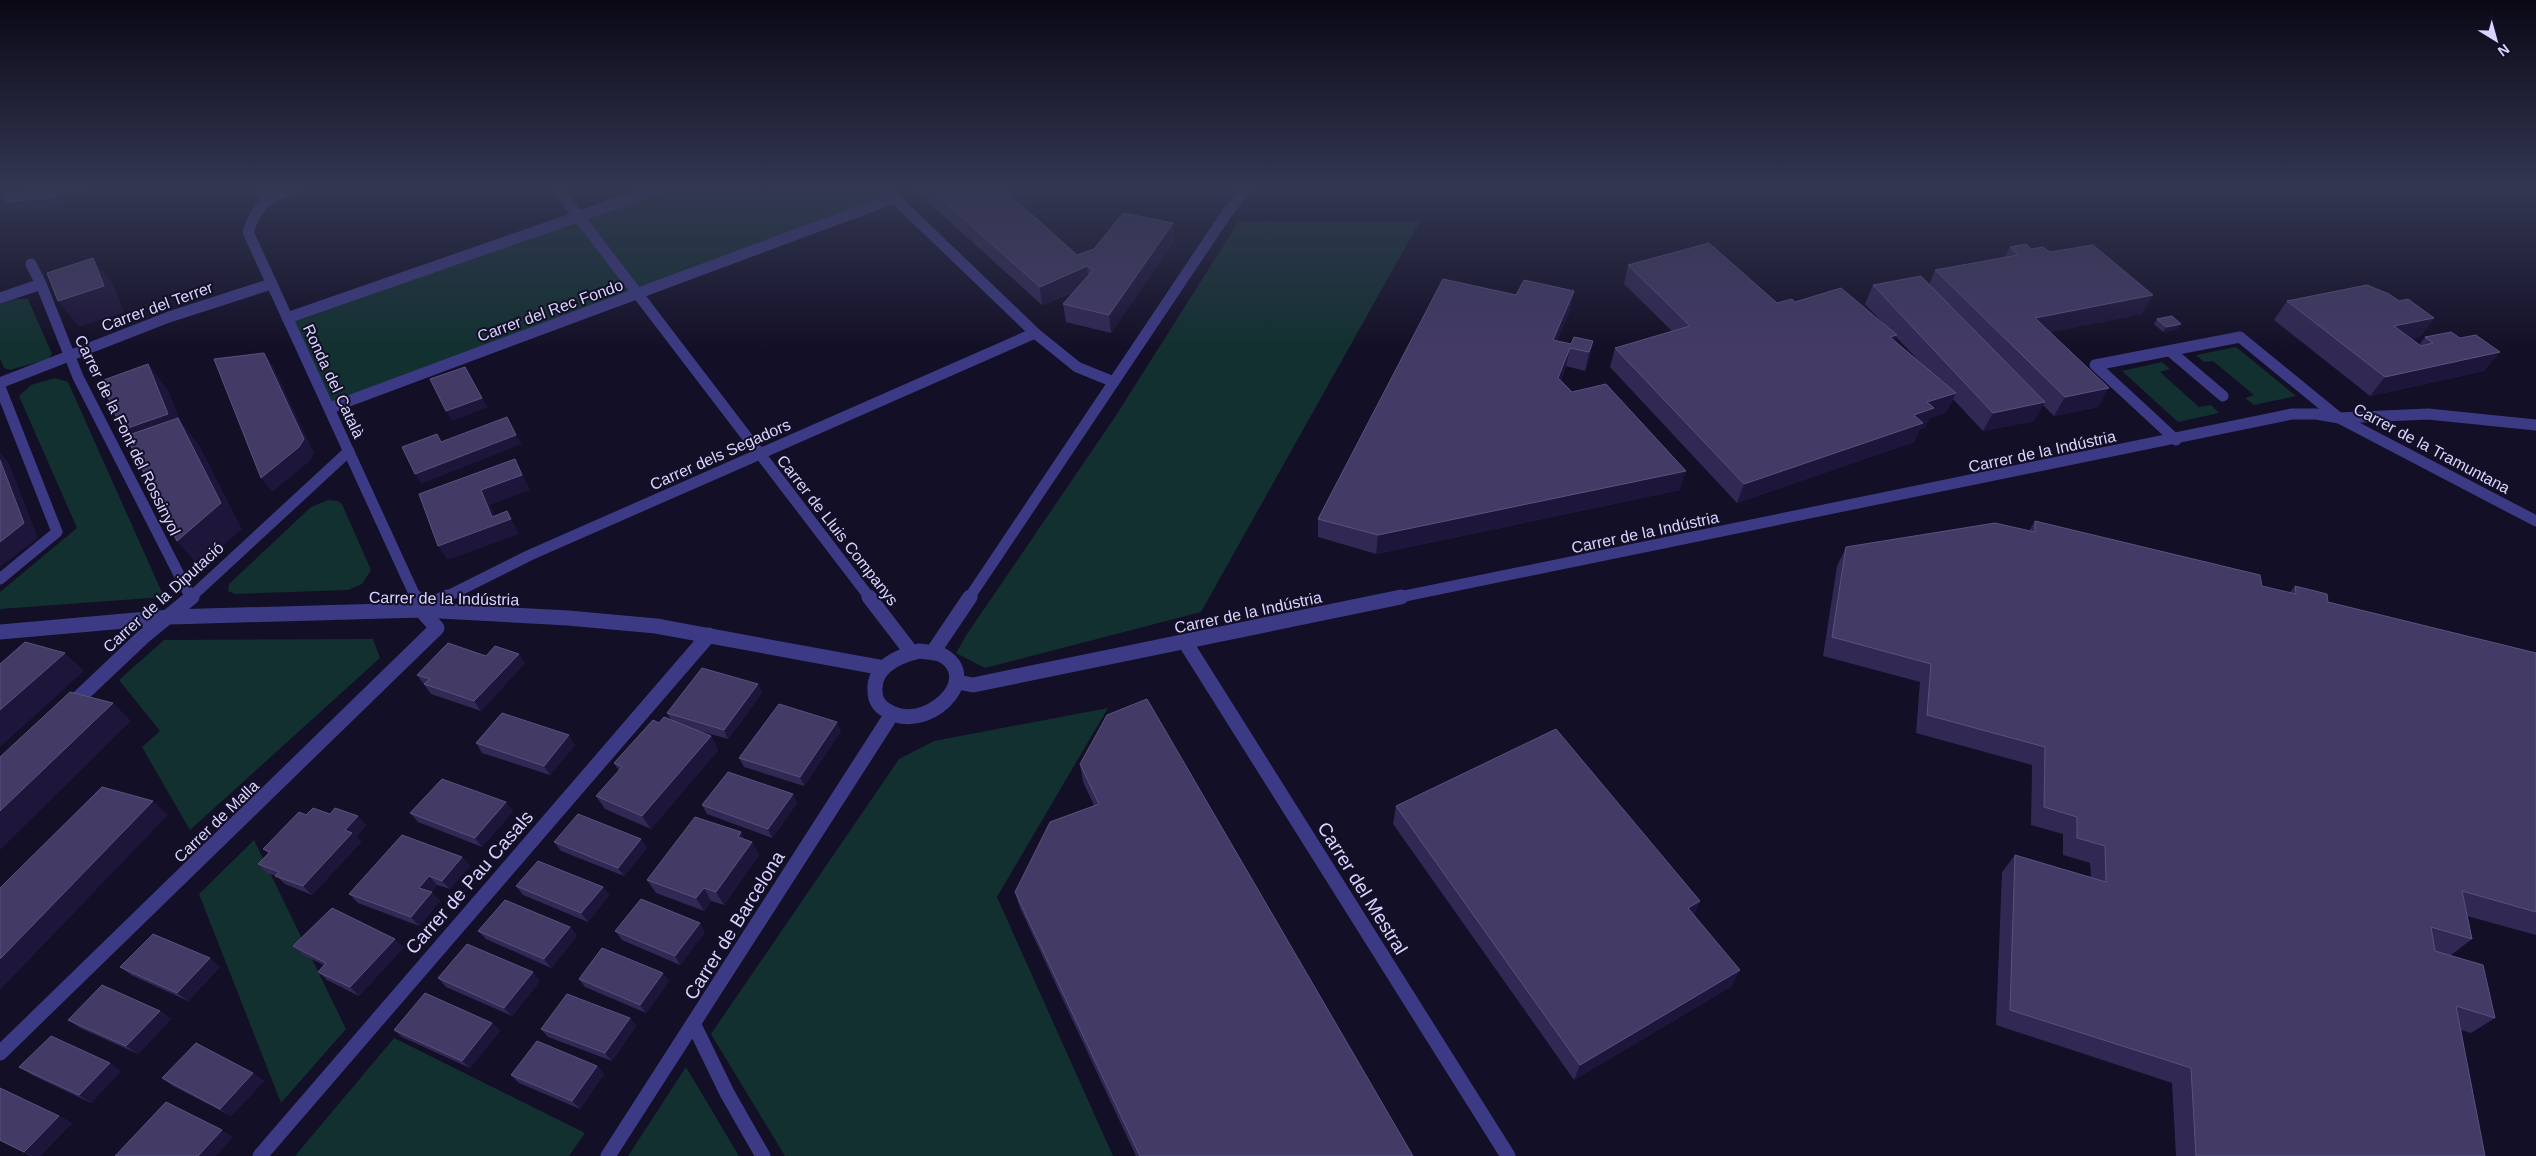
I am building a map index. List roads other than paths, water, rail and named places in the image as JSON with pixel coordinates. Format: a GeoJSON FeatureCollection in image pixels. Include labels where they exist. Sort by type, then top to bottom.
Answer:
{"type":"FeatureCollection","features":[{"type":"Feature","properties":{"kind":"street","name":"Ronda del Català"},"geometry":{"type":"LineString","coordinates":[[252,241],[421,610]]}},
{"type":"Feature","properties":{"kind":"street"},"geometry":{"type":"LineString","coordinates":[[287,318],[508,241]]}},
{"type":"Feature","properties":{"kind":"street","name":"Carrer de Lluis Companys"},"geometry":{"type":"LineString","coordinates":[[597,241],[912,653]]}},
{"type":"Feature","properties":{"kind":"street","name":"Carrer del Rec Fondo"},"geometry":{"type":"LineString","coordinates":[[330,408],[777,241]]}},
{"type":"Feature","properties":{"kind":"street"},"geometry":{"type":"LineString","coordinates":[[939,241],[1035,333],[1077,367],[1114,382]]}},
{"type":"Feature","properties":{"kind":"street"},"geometry":{"type":"LineString","coordinates":[[933,652],[1208,241]]}},
{"type":"Feature","properties":{"kind":"street","name":"Carrer de la Font del Rossinyol"},"geometry":{"type":"LineString","coordinates":[[31,264],[41,284],[78,377],[191,598]]}},
{"type":"Feature","properties":{"kind":"street"},"geometry":{"type":"LineString","coordinates":[[0,298],[41,284]]}},
{"type":"Feature","properties":{"kind":"street","name":"Carrer del Terrer"},"geometry":{"type":"LineString","coordinates":[[0,383],[169,318],[271,284]]}},
{"type":"Feature","properties":{"kind":"street","name":"Carrer dels Segadors"},"geometry":{"type":"LineString","coordinates":[[421,610],[530,555],[1035,333]]}},
{"type":"Feature","properties":{"kind":"street"},"geometry":{"type":"LineString","coordinates":[[2176,440],[2095,365],[2240,337],[2339,418],[2428,414],[2536,425]]}},
{"type":"Feature","properties":{"kind":"street"},"geometry":{"type":"LineString","coordinates":[[2170,350],[2223,396]]}},
{"type":"Feature","properties":{"kind":"street"},"geometry":{"type":"LineString","coordinates":[[0,387],[57,532],[0,579]]}},
{"type":"Feature","properties":{"kind":"street","name":"Carrer de la Indústria"},"geometry":{"type":"LineString","coordinates":[[957,682],[973,685],[2176,440],[2292,414],[2316,414],[2339,418]]}},
{"type":"Feature","properties":{"kind":"street","name":"Carrer de la Tramuntana"},"geometry":{"type":"LineString","coordinates":[[2339,418],[2536,521]]}},
{"type":"Feature","properties":{"kind":"street","name":"Carrer de la Diputació"},"geometry":{"type":"LineString","coordinates":[[57,717],[143,637],[170,617],[191,598],[349,451]]}},
{"type":"Feature","properties":{"kind":"street","name":"Carrer de la Indústria"},"geometry":{"type":"LineString","coordinates":[[0,632],[170,617],[421,610],[568,618],[656,626],[884,668]]}},
{"type":"Feature","properties":{"kind":"street","name":"Carrer de Malla"},"geometry":{"type":"LineString","coordinates":[[0,1053],[423,643],[437,628],[421,610]]}},
{"type":"Feature","properties":{"kind":"street","name":"Carrer de Pau Casals"},"geometry":{"type":"LineString","coordinates":[[260,1156],[709,635]]}},
{"type":"Feature","properties":{"kind":"street","name":"Carrer del Mestral"},"geometry":{"type":"LineString","coordinates":[[1185,642],[1508,1156]]}},
{"type":"Feature","properties":{"kind":"street"},"geometry":{"type":"LineString","coordinates":[[933,652],[950,660],[957,674],[957,682],[951,697],[929,713],[910,717],[892,714],[882,707],[875,697],[875,685],[884,668],[901,656],[912,653],[933,652]]}},
{"type":"Feature","properties":{"kind":"street","name":"Carrer de Barcelona"},"geometry":{"type":"LineString","coordinates":[[608,1156],[694,1025],[850,776],[892,714]]}},
{"type":"Feature","properties":{"kind":"street"},"geometry":{"type":"LineString","coordinates":[[694,1025],[726,1093],[763,1156]]}}]}
